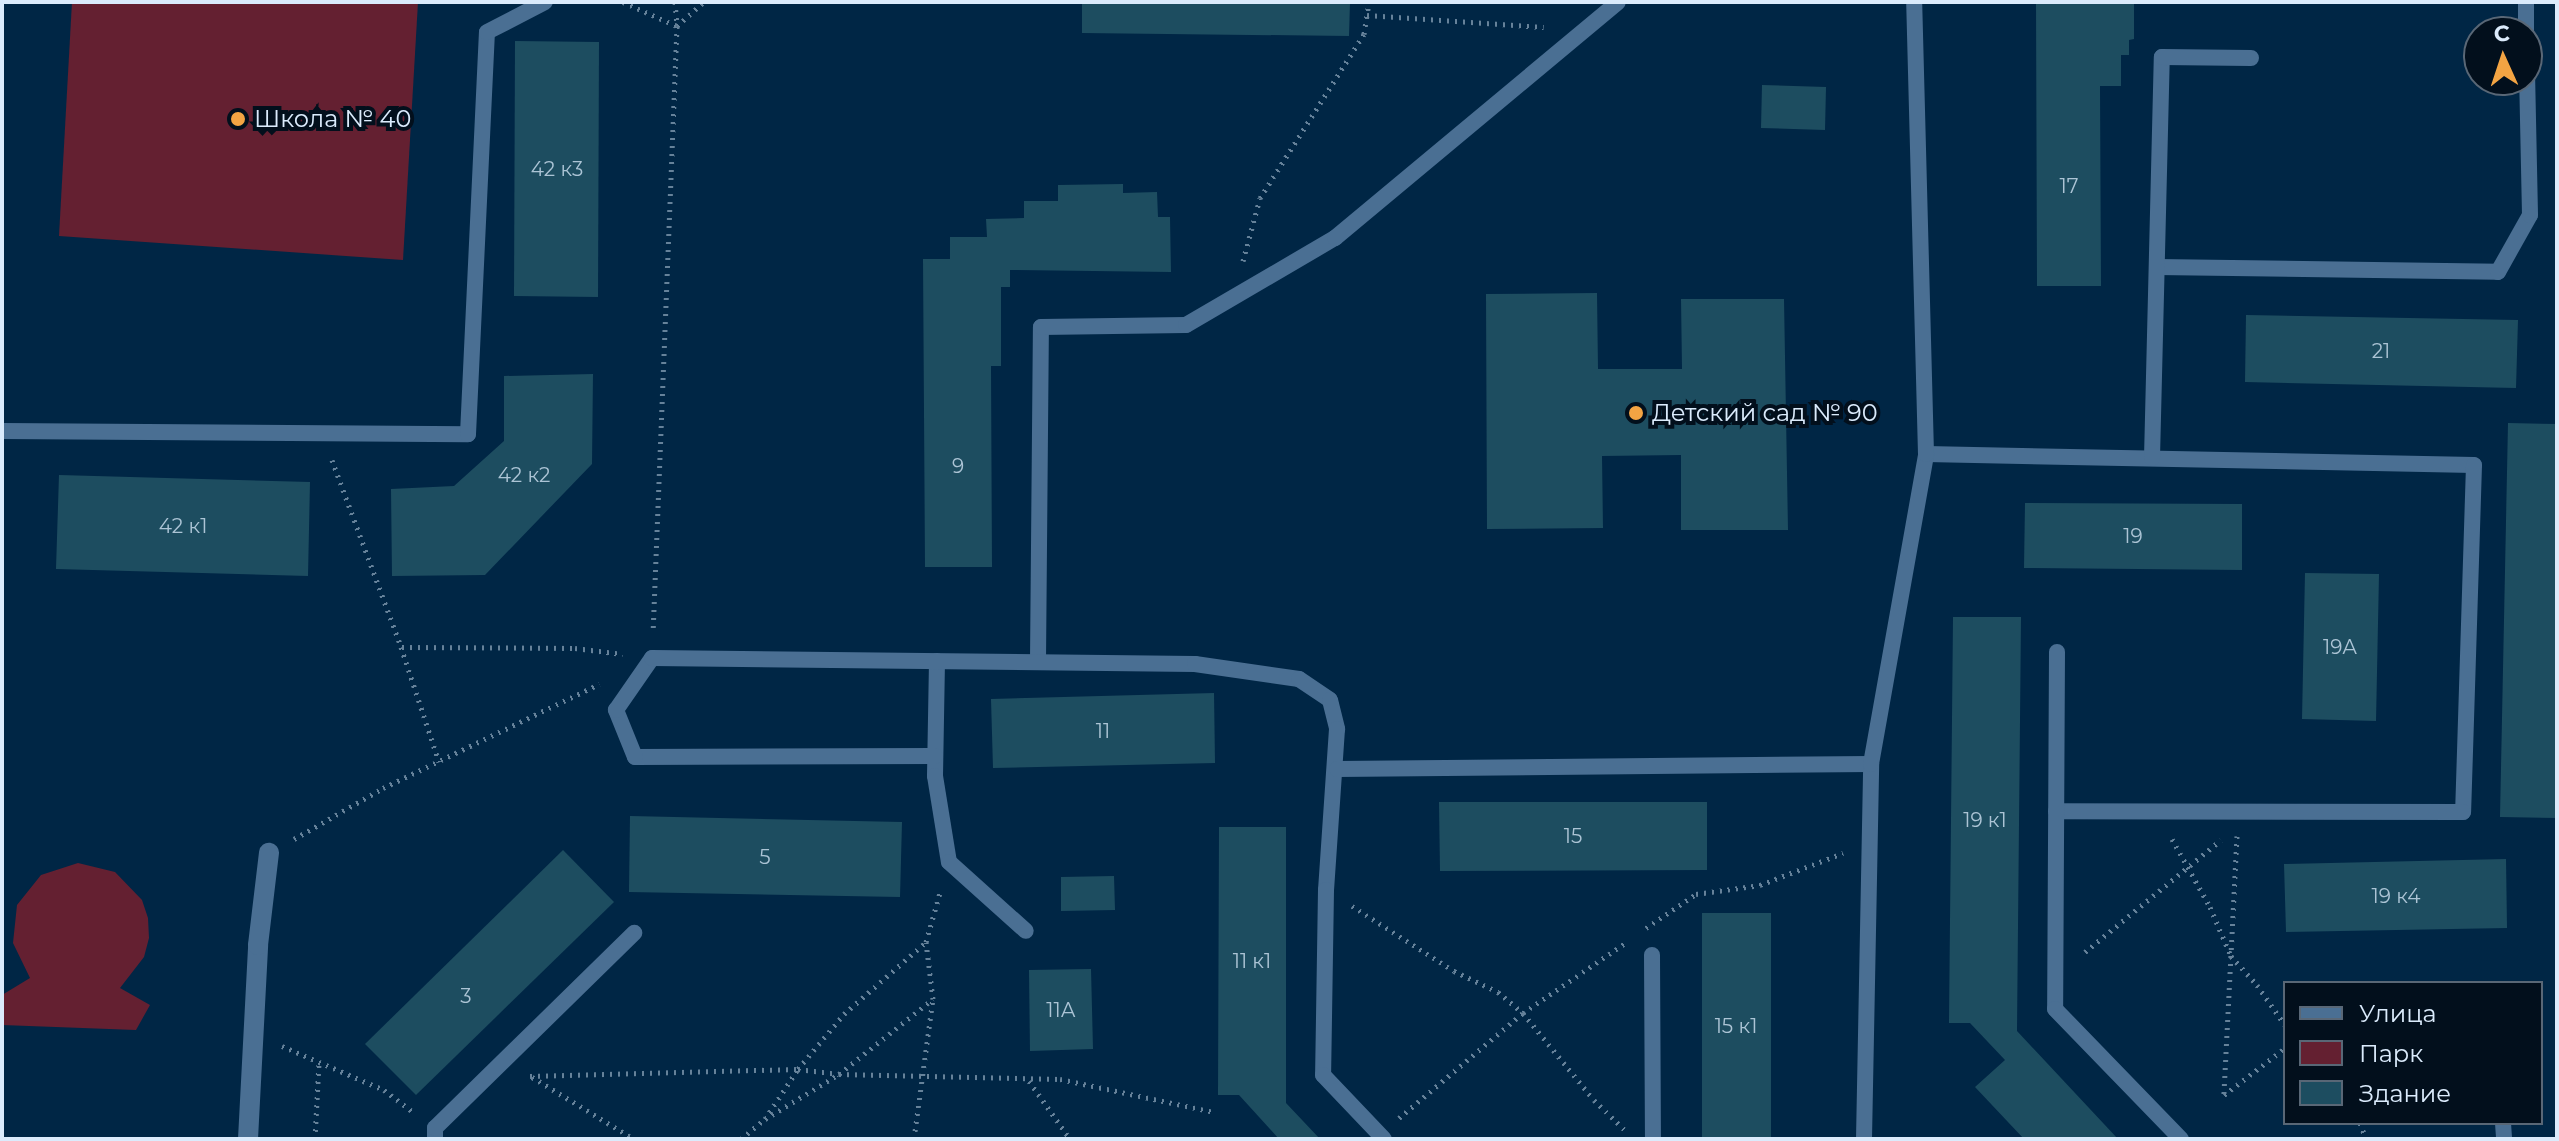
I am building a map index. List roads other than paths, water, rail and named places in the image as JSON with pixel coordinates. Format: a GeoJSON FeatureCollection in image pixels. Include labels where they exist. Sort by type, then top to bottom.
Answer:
{"type":"FeatureCollection","features":[{"type":"Feature","properties":{"kind":"street"},"geometry":{"type":"LineString","coordinates":[[248,1139],[258,945],[269,853]]}},
{"type":"Feature","properties":{"kind":"lane"},"geometry":{"type":"LineString","coordinates":[[2,431],[468,434],[487,32],[545,2]]}},
{"type":"Feature","properties":{"kind":"lane"},"geometry":{"type":"LineString","coordinates":[[1038,661],[1041,327],[1186,325],[1335,238],[1618,2]]}},
{"type":"Feature","properties":{"kind":"lane"},"geometry":{"type":"LineString","coordinates":[[1864,1139],[1871,764],[1926,454],[1914,2]]}},
{"type":"Feature","properties":{"kind":"lane"},"geometry":{"type":"LineString","coordinates":[[2152,458],[2162,57],[2251,58]]}},
{"type":"Feature","properties":{"kind":"lane"},"geometry":{"type":"LineString","coordinates":[[2157,267],[2498,272],[2530,215],[2528,96]]}},
{"type":"Feature","properties":{"kind":"lane"},"geometry":{"type":"LineString","coordinates":[[1926,454],[2474,465],[2463,812],[2056,811]]}},
{"type":"Feature","properties":{"kind":"lane"},"geometry":{"type":"LineString","coordinates":[[2057,652],[2055,1009],[2181,1139]]}},
{"type":"Feature","properties":{"kind":"lane"},"geometry":{"type":"LineString","coordinates":[[935,756],[635,757],[616,710],[652,658],[1195,664],[1299,679],[1330,700],[1337,729],[1337,769],[1326,890],[1323,1075],[1382,1137]]}},
{"type":"Feature","properties":{"kind":"lane"},"geometry":{"type":"LineString","coordinates":[[937,661],[935,776],[949,862],[1026,931]]}},
{"type":"Feature","properties":{"kind":"lane"},"geometry":{"type":"LineString","coordinates":[[1337,769],[1871,764]]}},
{"type":"Feature","properties":{"kind":"lane"},"geometry":{"type":"LineString","coordinates":[[435,1133],[504,1060],[634,933]]}},
{"type":"Feature","properties":{"kind":"lane"},"geometry":{"type":"LineString","coordinates":[[1652,955],[1653,1139]]}},
{"type":"Feature","properties":{"kind":"place","name":"Школа № 40"},"geometry":{"type":"Point","coordinates":[238,119]}},
{"type":"Feature","properties":{"kind":"place","name":"Детский сад № 90"},"geometry":{"type":"Point","coordinates":[1636,413]}}]}
